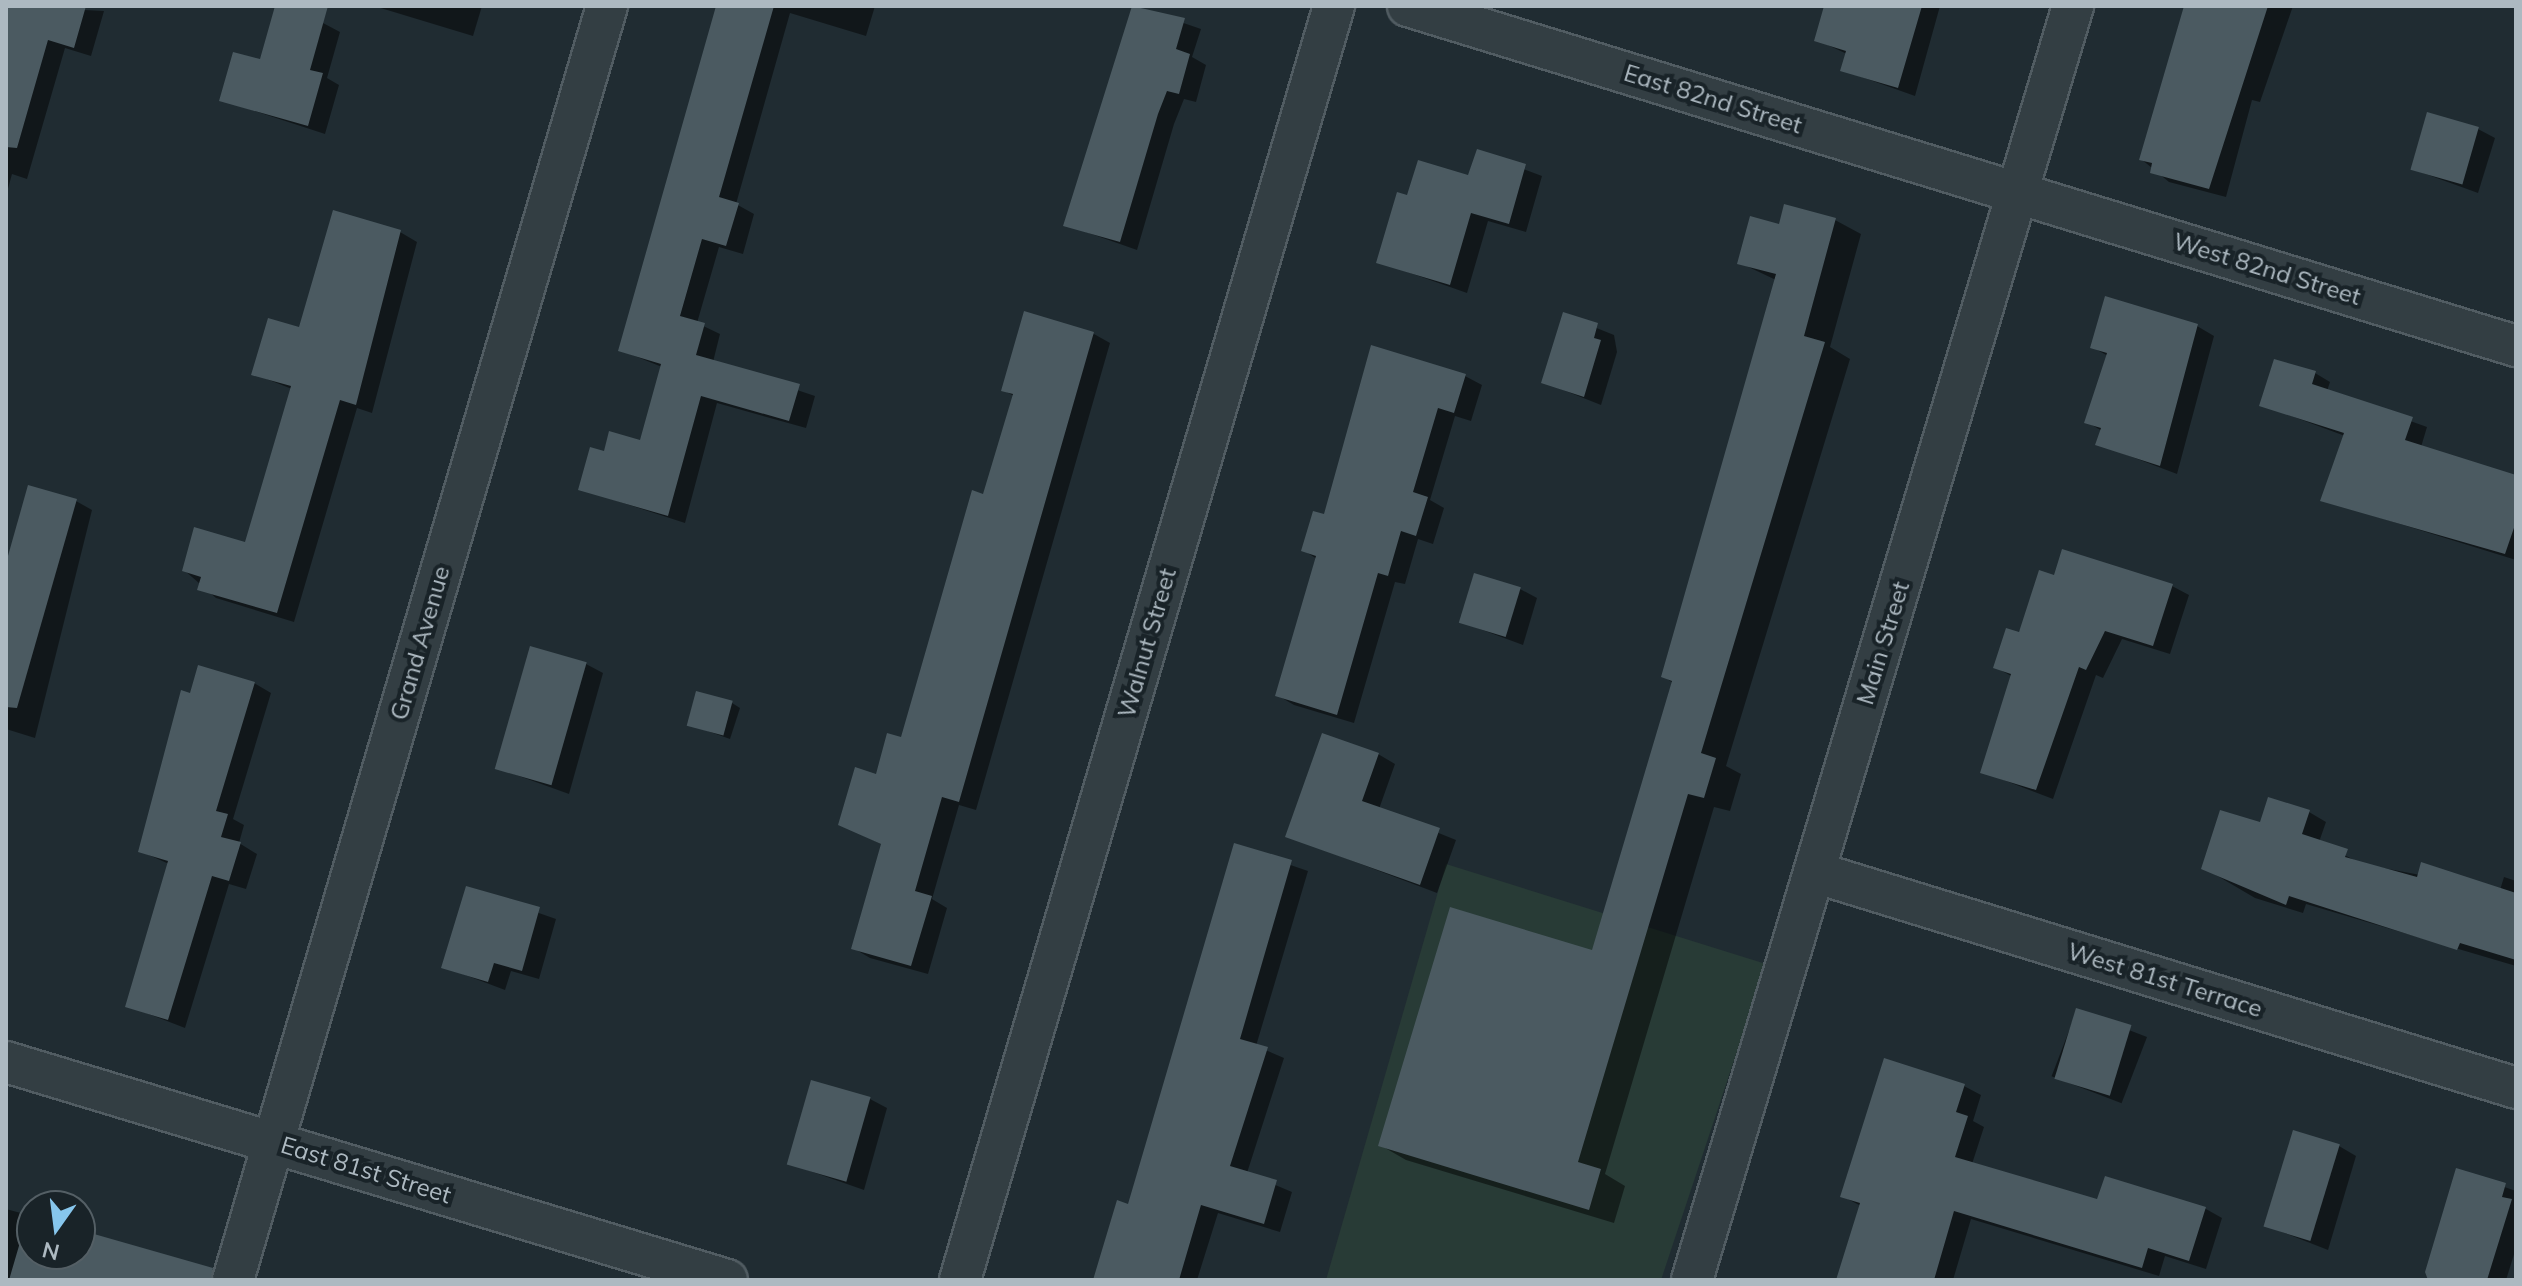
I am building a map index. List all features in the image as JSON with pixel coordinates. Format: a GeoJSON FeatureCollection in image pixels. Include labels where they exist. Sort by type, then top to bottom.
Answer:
{"type":"FeatureCollection","features":[{"type":"Feature","properties":{"kind":"street","name":"Grand Avenue"},"geometry":{"type":"LineString","coordinates":[[233,1280],[607,6]]}},
{"type":"Feature","properties":{"kind":"street","name":"Walnut Street"},"geometry":{"type":"LineString","coordinates":[[960,1280],[1334,6]]}},
{"type":"Feature","properties":{"kind":"street","name":"East 82nd Street"},"geometry":{"type":"LineString","coordinates":[[1408,6],[2018,191]]}},
{"type":"Feature","properties":{"kind":"street","name":"Main Street"},"geometry":{"type":"LineString","coordinates":[[1692,1280],[2073,6]]}},
{"type":"Feature","properties":{"kind":"street","name":"West 82nd Street"},"geometry":{"type":"LineString","coordinates":[[2018,191],[2516,346]]}},
{"type":"Feature","properties":{"kind":"street","name":"West 81st Terrace"},"geometry":{"type":"LineString","coordinates":[[1814,872],[2516,1088]]}},
{"type":"Feature","properties":{"kind":"street","name":"East 81st Street"},"geometry":{"type":"LineString","coordinates":[[6,1062],[727,1280]]}},
{"type":"Feature","properties":{"kind":"green space"},"geometry":{"type":"Polygon","coordinates":[[[1446,864],[1766,964],[1661,1280],[1326,1280],[1446,864]]]}},
{"type":"Feature","properties":{"kind":"building"},"geometry":{"type":"Polygon","coordinates":[[[6,6],[86,6],[74,48],[48,40],[17,148],[6,147],[6,6]]]}},
{"type":"Feature","properties":{"kind":"building"},"geometry":{"type":"Polygon","coordinates":[[[275,6],[328,6],[310,70],[323,73],[308,126],[219,101],[233,52],[260,59],[275,6]]]}},
{"type":"Feature","properties":{"kind":"building"},"geometry":{"type":"Polygon","coordinates":[[[716,6],[774,6],[719,197],[739,203],[726,246],[702,239],[680,316],[705,323],[696,355],[800,384],[789,421],[701,396],[668,516],[578,490],[590,447],[604,451],[609,431],[640,440],[661,364],[618,351],[716,6]]]}},
{"type":"Feature","properties":{"kind":"building"},"geometry":{"type":"Polygon","coordinates":[[[1132,6],[1185,18],[1176,49],[1190,54],[1179,94],[1167,91],[1158,114],[1120,242],[1063,226],[1132,6]]]}},
{"type":"Feature","properties":{"kind":"building"},"geometry":{"type":"Polygon","coordinates":[[[1824,6],[1922,6],[1898,88],[1840,71],[1846,51],[1814,41],[1824,6]]]}},
{"type":"Feature","properties":{"kind":"building"},"geometry":{"type":"Polygon","coordinates":[[[2184,6],[2268,6],[2209,189],[2150,173],[2152,163],[2139,160],[2184,6]]]}},
{"type":"Feature","properties":{"kind":"building"},"geometry":{"type":"Polygon","coordinates":[[[2427,112],[2479,127],[2462,185],[2410,170],[2427,112]]]}},
{"type":"Feature","properties":{"kind":"building"},"geometry":{"type":"Polygon","coordinates":[[[1477,149],[1526,164],[1509,224],[1471,213],[1450,285],[1376,263],[1397,192],[1407,195],[1418,160],[1468,175],[1477,149]]]}},
{"type":"Feature","properties":{"kind":"building"},"geometry":{"type":"Polygon","coordinates":[[[1784,204],[1836,218],[1804,336],[1825,342],[1701,753],[1716,758],[1704,798],[1688,794],[1578,1162],[1601,1169],[1589,1210],[1378,1146],[1450,907],[1592,950],[1672,681],[1661,677],[1776,274],[1737,264],[1750,216],[1779,224],[1784,204]]]}},
{"type":"Feature","properties":{"kind":"building"},"geometry":{"type":"Polygon","coordinates":[[[333,210],[401,230],[356,405],[340,400],[277,613],[197,590],[201,577],[182,571],[194,527],[245,542],[291,386],[251,375],[268,318],[299,327],[333,210]]]}},
{"type":"Feature","properties":{"kind":"building"},"geometry":{"type":"Polygon","coordinates":[[[2105,296],[2198,324],[2160,466],[2095,445],[2101,428],[2084,423],[2107,353],[2090,348],[2105,296]]]}},
{"type":"Feature","properties":{"kind":"building"},"geometry":{"type":"Polygon","coordinates":[[[1024,311],[1094,332],[959,802],[942,797],[915,891],[932,896],[911,966],[851,949],[881,844],[838,825],[855,767],[876,774],[887,733],[901,737],[972,490],[983,494],[1013,394],[1001,391],[1024,311]]]}},
{"type":"Feature","properties":{"kind":"building"},"geometry":{"type":"Polygon","coordinates":[[[1563,312],[1598,323],[1594,338],[1601,340],[1584,397],[1541,383],[1563,312]]]}},
{"type":"Feature","properties":{"kind":"building"},"geometry":{"type":"Polygon","coordinates":[[[1371,345],[1466,374],[1454,413],[1438,408],[1413,492],[1428,497],[1416,536],[1401,531],[1388,576],[1378,573],[1337,715],[1275,696],[1316,556],[1301,551],[1313,511],[1324,514],[1371,345]]]}},
{"type":"Feature","properties":{"kind":"building"},"geometry":{"type":"Polygon","coordinates":[[[2274,359],[2316,371],[2312,384],[2413,417],[2405,440],[2516,475],[2516,522],[2505,554],[2320,501],[2344,433],[2259,406],[2274,359]]]}},
{"type":"Feature","properties":{"kind":"building"},"geometry":{"type":"Polygon","coordinates":[[[28,485],[77,499],[17,708],[6,707],[6,563],[28,485]]]}},
{"type":"Feature","properties":{"kind":"building"},"geometry":{"type":"Polygon","coordinates":[[[2062,549],[2173,584],[2153,646],[2105,631],[2086,670],[2079,667],[2036,790],[1980,773],[2011,674],[1993,668],[2006,628],[2019,632],[2039,570],[2054,575],[2062,549]]]}},
{"type":"Feature","properties":{"kind":"building"},"geometry":{"type":"Polygon","coordinates":[[[1474,573],[1521,587],[1506,637],[1459,623],[1474,573]]]}},
{"type":"Feature","properties":{"kind":"building"},"geometry":{"type":"Polygon","coordinates":[[[530,646],[587,662],[551,785],[495,769],[530,646]]]}},
{"type":"Feature","properties":{"kind":"building"},"geometry":{"type":"Polygon","coordinates":[[[198,665],[255,682],[216,811],[228,814],[221,837],[241,842],[229,881],[212,876],[168,1020],[125,1007],[168,861],[138,852],[181,690],[190,693],[198,665]]]}},
{"type":"Feature","properties":{"kind":"building"},"geometry":{"type":"Polygon","coordinates":[[[696,691],[733,701],[723,736],[687,726],[696,691]]]}},
{"type":"Feature","properties":{"kind":"building"},"geometry":{"type":"Polygon","coordinates":[[[1322,733],[1379,753],[1362,801],[1440,828],[1420,885],[1285,837],[1322,733]]]}},
{"type":"Feature","properties":{"kind":"building"},"geometry":{"type":"Polygon","coordinates":[[[2268,797],[2310,810],[2302,834],[2348,849],[2345,857],[2417,877],[2421,862],[2516,893],[2516,960],[2460,943],[2457,950],[2289,896],[2286,905],[2201,869],[2220,810],[2260,822],[2268,797]]]}},
{"type":"Feature","properties":{"kind":"building"},"geometry":{"type":"Polygon","coordinates":[[[1234,843],[1292,860],[1240,1039],[1268,1047],[1230,1166],[1277,1180],[1264,1224],[1201,1205],[1179,1280],[1093,1280],[1117,1200],[1128,1204],[1234,843]]]}},
{"type":"Feature","properties":{"kind":"building"},"geometry":{"type":"Polygon","coordinates":[[[466,886],[540,907],[522,971],[494,963],[488,982],[441,968],[466,886]]]}},
{"type":"Feature","properties":{"kind":"building"},"geometry":{"type":"Polygon","coordinates":[[[2076,1008],[2131,1025],[2110,1096],[2054,1079],[2076,1008]]]}},
{"type":"Feature","properties":{"kind":"building"},"geometry":{"type":"Polygon","coordinates":[[[1884,1058],[1965,1084],[1956,1112],[1968,1116],[1955,1157],[2097,1199],[2105,1176],[2206,1207],[2189,1261],[2148,1248],[2142,1268],[1954,1211],[1934,1280],[1836,1280],[1860,1203],[1840,1197],[1884,1058]]]}},
{"type":"Feature","properties":{"kind":"building"},"geometry":{"type":"Polygon","coordinates":[[[811,1080],[871,1097],[846,1182],[787,1165],[811,1080]]]}},
{"type":"Feature","properties":{"kind":"building"},"geometry":{"type":"Polygon","coordinates":[[[2293,1130],[2340,1144],[2310,1241],[2263,1227],[2293,1130]]]}},
{"type":"Feature","properties":{"kind":"building"},"geometry":{"type":"Polygon","coordinates":[[[2456,1168],[2506,1183],[2502,1197],[2512,1199],[2487,1280],[2428,1280],[2425,1272],[2456,1168]]]}},
{"type":"Feature","properties":{"kind":"building"},"geometry":{"type":"Polygon","coordinates":[[[96,1235],[213,1268],[211,1280],[9,1280],[16,1256],[16,1270],[96,1270],[96,1235]]]}}]}
